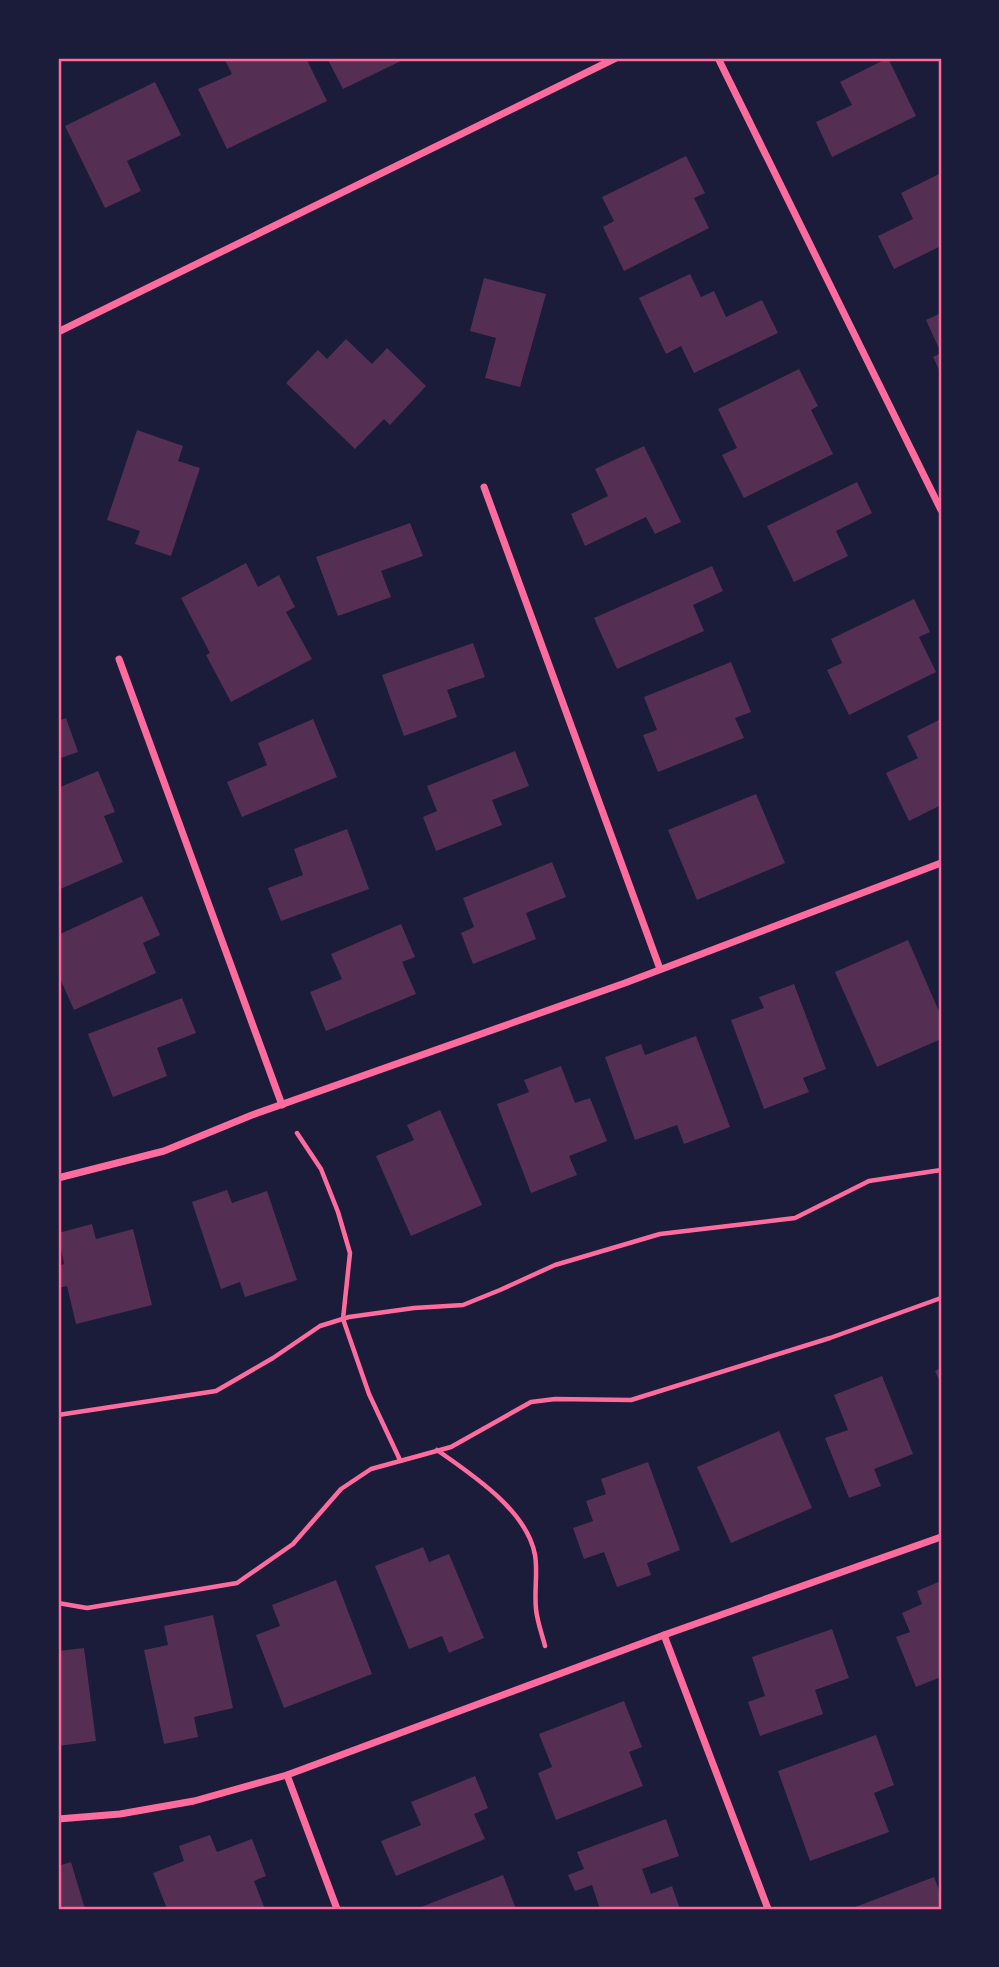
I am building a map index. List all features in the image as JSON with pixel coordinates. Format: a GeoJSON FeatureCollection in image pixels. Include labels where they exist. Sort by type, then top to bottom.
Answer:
{"type":"FeatureCollection","features":[{"type":"Feature","properties":{"kind":"street"},"geometry":{"type":"LineString","coordinates":[[58,332],[617,58]]}},
{"type":"Feature","properties":{"kind":"street"},"geometry":{"type":"LineString","coordinates":[[718,58],[941,510]]}},
{"type":"Feature","properties":{"kind":"street"},"geometry":{"type":"LineString","coordinates":[[484,488],[660,969]]}},
{"type":"Feature","properties":{"kind":"street"},"geometry":{"type":"LineString","coordinates":[[119,659],[282,1105]]}},
{"type":"Feature","properties":{"kind":"street"},"geometry":{"type":"LineString","coordinates":[[58,1178],[163,1151],[252,1115],[660,969],[941,863]]}},
{"type":"Feature","properties":{"kind":"street"},"geometry":{"type":"LineString","coordinates":[[58,1819],[120,1814],[194,1801],[287,1775],[664,1635],[941,1537]]}},
{"type":"Feature","properties":{"kind":"street"},"geometry":{"type":"LineString","coordinates":[[664,1635],[768,1909]]}},
{"type":"Feature","properties":{"kind":"street"},"geometry":{"type":"LineString","coordinates":[[287,1775],[337,1909]]}},
{"type":"Feature","properties":{"kind":"path"},"geometry":{"type":"LineString","coordinates":[[297,1133],[321,1170],[351,1253],[343,1319],[369,1394],[400,1460]]}},
{"type":"Feature","properties":{"kind":"path"},"geometry":{"type":"LineString","coordinates":[[58,1415],[216,1391],[273,1358],[320,1326],[343,1319],[414,1308],[463,1305],[555,1265],[660,1234],[795,1218],[869,1181],[941,1170]]}},
{"type":"Feature","properties":{"kind":"path"},"geometry":{"type":"LineString","coordinates":[[58,1603],[87,1608],[237,1583],[293,1544],[341,1489],[371,1469],[452,1447],[531,1402],[555,1399],[631,1400],[830,1338],[941,1298]]}},
{"type":"Feature","properties":{"kind":"path"},"geometry":{"type":"LineString","coordinates":[[437,1450],[506,1505],[528,1535],[535,1555],[536,1611],[545,1646]]}},
{"type":"Feature","properties":{"kind":"building"},"geometry":{"type":"Polygon","coordinates":[[[224,58],[306,58],[327,101],[227,149],[198,89],[232,74],[224,58]]]}},
{"type":"Feature","properties":{"kind":"building"},"geometry":{"type":"Polygon","coordinates":[[[327,58],[407,58],[343,89],[327,58]]]}},
{"type":"Feature","properties":{"kind":"building"},"geometry":{"type":"Polygon","coordinates":[[[888,58],[916,116],[832,157],[816,122],[852,105],[840,82],[888,58]]]}},
{"type":"Feature","properties":{"kind":"building"},"geometry":{"type":"Polygon","coordinates":[[[155,82],[181,135],[127,161],[141,191],[105,208],[65,126],[155,82]]]}},
{"type":"Feature","properties":{"kind":"building"},"geometry":{"type":"Polygon","coordinates":[[[686,156],[705,193],[694,198],[709,228],[624,271],[603,227],[614,221],[602,197],[686,156]]]}},
{"type":"Feature","properties":{"kind":"building"},"geometry":{"type":"Polygon","coordinates":[[[941,173],[941,246],[894,269],[878,236],[913,219],[901,193],[941,173]]]}},
{"type":"Feature","properties":{"kind":"building"},"geometry":{"type":"Polygon","coordinates":[[[690,274],[701,297],[714,291],[726,317],[762,300],[778,333],[694,373],[681,346],[666,354],[639,298],[690,274]]]}},
{"type":"Feature","properties":{"kind":"building"},"geometry":{"type":"Polygon","coordinates":[[[484,278],[546,294],[520,387],[485,378],[496,338],[470,331],[484,278]]]}},
{"type":"Feature","properties":{"kind":"building"},"geometry":{"type":"Polygon","coordinates":[[[941,313],[941,353],[926,320],[941,313]]]}},
{"type":"Feature","properties":{"kind":"building"},"geometry":{"type":"Polygon","coordinates":[[[346,339],[372,364],[387,348],[426,386],[390,425],[384,419],[355,449],[286,383],[318,350],[327,359],[346,339]]]}},
{"type":"Feature","properties":{"kind":"building"},"geometry":{"type":"Polygon","coordinates":[[[941,353],[941,374],[933,357],[941,353]]]}},
{"type":"Feature","properties":{"kind":"building"},"geometry":{"type":"Polygon","coordinates":[[[799,369],[818,406],[811,410],[833,454],[744,498],[722,455],[737,448],[718,409],[799,369]]]}},
{"type":"Feature","properties":{"kind":"building"},"geometry":{"type":"Polygon","coordinates":[[[137,430],[183,446],[178,461],[200,468],[171,556],[135,544],[140,531],[107,520],[137,430]]]}},
{"type":"Feature","properties":{"kind":"building"},"geometry":{"type":"Polygon","coordinates":[[[644,446],[681,522],[655,534],[646,517],[585,546],[571,514],[608,496],[595,469],[644,446]]]}},
{"type":"Feature","properties":{"kind":"building"},"geometry":{"type":"Polygon","coordinates":[[[857,482],[872,513],[836,531],[848,556],[794,582],[767,526],[857,482]]]}},
{"type":"Feature","properties":{"kind":"building"},"geometry":{"type":"Polygon","coordinates":[[[410,523],[423,556],[381,571],[391,597],[338,616],[316,557],[410,523]]]}},
{"type":"Feature","properties":{"kind":"building"},"geometry":{"type":"Polygon","coordinates":[[[246,563],[258,587],[279,575],[295,607],[286,612],[312,659],[231,702],[206,655],[210,653],[181,598],[246,563]]]}},
{"type":"Feature","properties":{"kind":"building"},"geometry":{"type":"Polygon","coordinates":[[[712,566],[723,591],[693,605],[704,631],[617,669],[594,618],[712,566]]]}},
{"type":"Feature","properties":{"kind":"building"},"geometry":{"type":"Polygon","coordinates":[[[914,599],[930,632],[919,637],[936,672],[849,715],[827,670],[842,663],[831,639],[914,599]]]}},
{"type":"Feature","properties":{"kind":"building"},"geometry":{"type":"Polygon","coordinates":[[[473,643],[485,677],[447,690],[457,717],[404,736],[382,675],[473,643]]]}},
{"type":"Feature","properties":{"kind":"building"},"geometry":{"type":"Polygon","coordinates":[[[731,662],[751,712],[735,718],[744,738],[658,772],[643,735],[657,730],[644,697],[731,662]]]}},
{"type":"Feature","properties":{"kind":"building"},"geometry":{"type":"Polygon","coordinates":[[[66,718],[78,752],[58,759],[58,721],[66,718]]]}},
{"type":"Feature","properties":{"kind":"building"},"geometry":{"type":"Polygon","coordinates":[[[313,719],[337,777],[242,817],[227,782],[267,765],[258,743],[313,719]]]}},
{"type":"Feature","properties":{"kind":"building"},"geometry":{"type":"Polygon","coordinates":[[[941,719],[941,805],[909,821],[886,773],[918,758],[907,736],[941,719]]]}},
{"type":"Feature","properties":{"kind":"building"},"geometry":{"type":"Polygon","coordinates":[[[515,751],[529,786],[492,800],[502,825],[436,851],[423,817],[437,811],[427,786],[515,751]]]}},
{"type":"Feature","properties":{"kind":"building"},"geometry":{"type":"Polygon","coordinates":[[[98,771],[115,812],[104,816],[123,862],[58,890],[58,788],[98,771]]]}},
{"type":"Feature","properties":{"kind":"building"},"geometry":{"type":"Polygon","coordinates":[[[756,794],[785,863],[697,900],[668,830],[756,794]]]}},
{"type":"Feature","properties":{"kind":"building"},"geometry":{"type":"Polygon","coordinates":[[[347,829],[369,889],[281,921],[268,888],[303,875],[294,849],[347,829]]]}},
{"type":"Feature","properties":{"kind":"building"},"geometry":{"type":"Polygon","coordinates":[[[552,862],[566,897],[526,913],[536,939],[473,964],[461,933],[474,927],[463,898],[552,862]]]}},
{"type":"Feature","properties":{"kind":"building"},"geometry":{"type":"Polygon","coordinates":[[[142,896],[160,935],[143,943],[156,973],[74,1010],[58,974],[58,935],[142,896]]]}},
{"type":"Feature","properties":{"kind":"building"},"geometry":{"type":"Polygon","coordinates":[[[401,924],[415,957],[402,962],[416,994],[326,1031],[310,992],[342,979],[331,954],[401,924]]]}},
{"type":"Feature","properties":{"kind":"building"},"geometry":{"type":"Polygon","coordinates":[[[908,940],[941,1016],[941,1039],[877,1067],[835,972],[908,940]]]}},
{"type":"Feature","properties":{"kind":"building"},"geometry":{"type":"Polygon","coordinates":[[[794,984],[826,1069],[803,1078],[809,1092],[764,1109],[731,1020],[764,1008],[759,997],[794,984]]]}},
{"type":"Feature","properties":{"kind":"building"},"geometry":{"type":"Polygon","coordinates":[[[182,998],[196,1033],[157,1048],[167,1076],[113,1097],[88,1034],[182,998]]]}},
{"type":"Feature","properties":{"kind":"building"},"geometry":{"type":"Polygon","coordinates":[[[696,1036],[730,1127],[684,1144],[677,1125],[635,1140],[605,1057],[641,1044],[645,1055],[696,1036]]]}},
{"type":"Feature","properties":{"kind":"building"},"geometry":{"type":"Polygon","coordinates":[[[561,1066],[575,1103],[590,1098],[607,1141],[569,1156],[577,1175],[531,1193],[497,1104],[529,1092],[524,1080],[561,1066]]]}},
{"type":"Feature","properties":{"kind":"building"},"geometry":{"type":"Polygon","coordinates":[[[440,1110],[482,1205],[411,1236],[376,1156],[414,1140],[407,1125],[440,1110]]]}},
{"type":"Feature","properties":{"kind":"building"},"geometry":{"type":"Polygon","coordinates":[[[227,1190],[232,1203],[267,1191],[297,1280],[245,1297],[240,1282],[221,1289],[192,1202],[227,1190]]]}},
{"type":"Feature","properties":{"kind":"building"},"geometry":{"type":"Polygon","coordinates":[[[92,1224],[96,1239],[133,1229],[152,1305],[76,1324],[67,1286],[58,1288],[58,1266],[64,1264],[58,1233],[92,1224]]]}},
{"type":"Feature","properties":{"kind":"building"},"geometry":{"type":"Polygon","coordinates":[[[941,1368],[941,1384],[935,1371],[941,1368]]]}},
{"type":"Feature","properties":{"kind":"building"},"geometry":{"type":"Polygon","coordinates":[[[882,1376],[913,1454],[874,1469],[881,1486],[849,1498],[825,1438],[848,1430],[834,1395],[882,1376]]]}},
{"type":"Feature","properties":{"kind":"building"},"geometry":{"type":"Polygon","coordinates":[[[779,1431],[812,1508],[731,1543],[697,1467],[779,1431]]]}},
{"type":"Feature","properties":{"kind":"building"},"geometry":{"type":"Polygon","coordinates":[[[648,1462],[680,1550],[647,1563],[651,1575],[617,1587],[604,1552],[584,1559],[573,1528],[593,1521],[586,1501],[606,1494],[601,1479],[648,1462]]]}},
{"type":"Feature","properties":{"kind":"building"},"geometry":{"type":"Polygon","coordinates":[[[423,1547],[429,1562],[449,1554],[484,1638],[449,1653],[442,1636],[409,1649],[375,1566],[423,1547]]]}},
{"type":"Feature","properties":{"kind":"building"},"geometry":{"type":"Polygon","coordinates":[[[336,1580],[372,1674],[284,1708],[256,1635],[280,1626],[272,1605],[336,1580]]]}},
{"type":"Feature","properties":{"kind":"building"},"geometry":{"type":"Polygon","coordinates":[[[941,1581],[941,1677],[916,1687],[896,1637],[910,1632],[902,1613],[922,1604],[917,1591],[941,1581]]]}},
{"type":"Feature","properties":{"kind":"building"},"geometry":{"type":"Polygon","coordinates":[[[213,1615],[233,1708],[194,1717],[198,1737],[164,1744],[144,1650],[168,1645],[164,1626],[213,1615]]]}},
{"type":"Feature","properties":{"kind":"building"},"geometry":{"type":"Polygon","coordinates":[[[832,1629],[849,1678],[815,1690],[823,1714],[760,1736],[748,1702],[765,1696],[752,1657],[832,1629]]]}},
{"type":"Feature","properties":{"kind":"building"},"geometry":{"type":"Polygon","coordinates":[[[84,1648],[96,1741],[58,1746],[58,1651],[84,1648]]]}},
{"type":"Feature","properties":{"kind":"building"},"geometry":{"type":"Polygon","coordinates":[[[624,1701],[642,1747],[629,1752],[643,1786],[556,1820],[538,1773],[552,1767],[539,1734],[624,1701]]]}},
{"type":"Feature","properties":{"kind":"building"},"geometry":{"type":"Polygon","coordinates":[[[876,1735],[894,1785],[874,1793],[889,1832],[810,1861],[778,1771],[876,1735]]]}},
{"type":"Feature","properties":{"kind":"building"},"geometry":{"type":"Polygon","coordinates":[[[475,1776],[488,1808],[474,1814],[485,1839],[396,1876],[381,1841],[421,1825],[411,1802],[475,1776]]]}},
{"type":"Feature","properties":{"kind":"building"},"geometry":{"type":"Polygon","coordinates":[[[666,1819],[679,1856],[642,1869],[651,1894],[672,1886],[680,1909],[600,1909],[592,1885],[575,1891],[568,1875],[584,1869],[577,1852],[666,1819]]]}},
{"type":"Feature","properties":{"kind":"building"},"geometry":{"type":"Polygon","coordinates":[[[210,1835],[217,1852],[252,1839],[266,1876],[254,1881],[265,1909],[167,1909],[153,1873],[184,1861],[179,1846],[210,1835]]]}},
{"type":"Feature","properties":{"kind":"building"},"geometry":{"type":"Polygon","coordinates":[[[71,1862],[85,1909],[58,1909],[58,1866],[71,1862]]]}},
{"type":"Feature","properties":{"kind":"building"},"geometry":{"type":"Polygon","coordinates":[[[503,1875],[516,1909],[416,1909],[503,1875]]]}},
{"type":"Feature","properties":{"kind":"building"},"geometry":{"type":"Polygon","coordinates":[[[934,1877],[941,1895],[941,1909],[850,1909],[934,1877]]]}}]}
